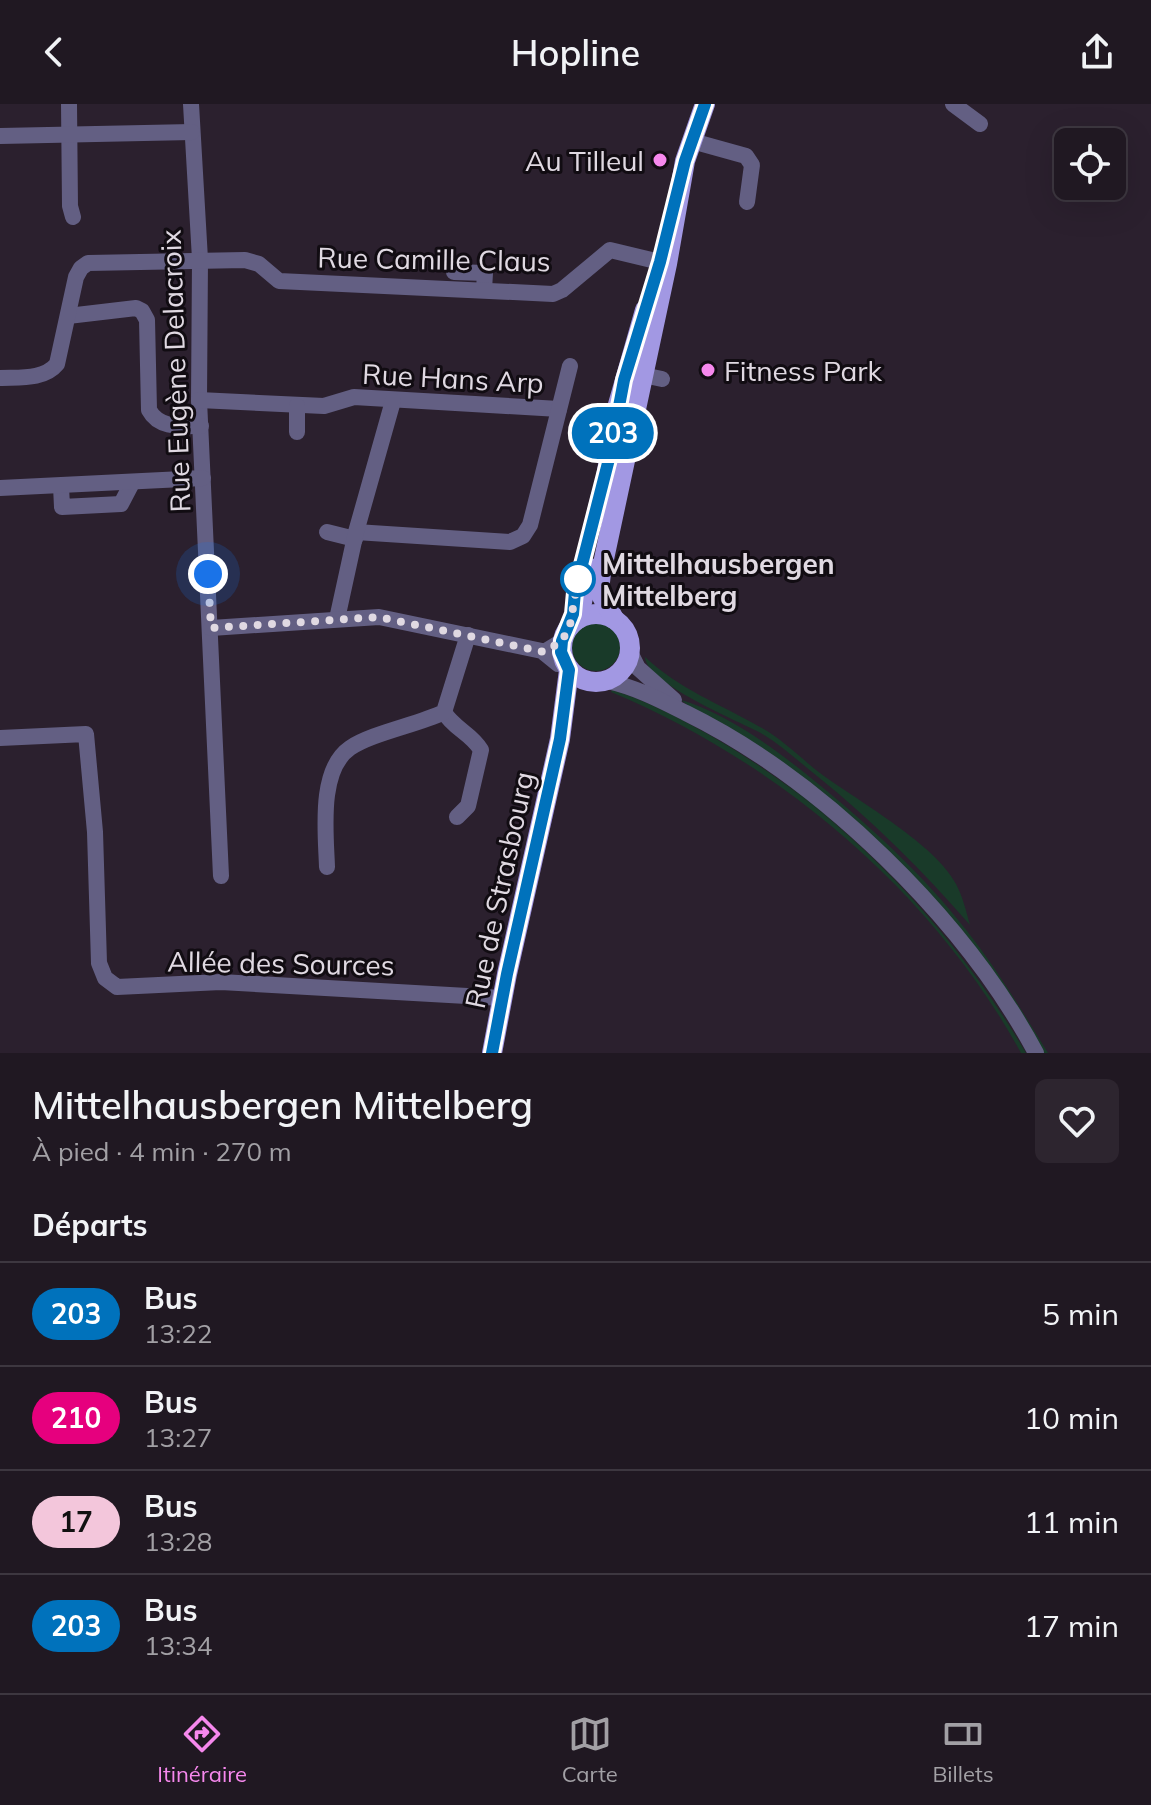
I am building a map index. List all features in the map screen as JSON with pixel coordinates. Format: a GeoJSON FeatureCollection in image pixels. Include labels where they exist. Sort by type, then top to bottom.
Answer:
{"type":"FeatureCollection","features":[{"type":"Feature","properties":{"kind":"main road"},"geometry":{"type":"LineString","coordinates":[[679,191],[638,335],[645,371],[617,408],[586,591],[570,628],[566,666],[584,681],[600,682],[622,670],[630,652],[627,634],[614,619],[599,591],[601,573],[645,371],[655,322],[685,161],[705,104]]}},
{"type":"Feature","properties":{"kind":"main road"},"geometry":{"type":"LineString","coordinates":[[638,335],[655,322]]}},
{"type":"Feature","properties":{"kind":"main road"},"geometry":{"type":"LineString","coordinates":[[570,628],[596,614],[614,619]]}},
{"type":"Feature","properties":{"kind":"main road","name":"Rue de Strasbourg"},"geometry":{"type":"LineString","coordinates":[[492,1053],[560,739],[566,666]]}},
{"type":"Feature","properties":{"kind":"main road","name":"Rue de Strasbourg"},"geometry":{"type":"LineString","coordinates":[[560,739],[575,708],[600,682]]}},
{"type":"Feature","properties":{"kind":"street"},"geometry":{"type":"LineString","coordinates":[[69,104],[70,206],[73,217]]}},
{"type":"Feature","properties":{"kind":"street","name":"Rue Eugène Delacroix"},"geometry":{"type":"LineString","coordinates":[[191,104],[200,259],[199,400],[221,876]]}},
{"type":"Feature","properties":{"kind":"street"},"geometry":{"type":"LineString","coordinates":[[953,104],[980,124]]}},
{"type":"Feature","properties":{"kind":"street"},"geometry":{"type":"LineString","coordinates":[[0,136],[192,132]]}},
{"type":"Feature","properties":{"kind":"street"},"geometry":{"type":"LineString","coordinates":[[692,141],[746,156],[752,165],[747,202]]}},
{"type":"Feature","properties":{"kind":"street","name":"Rue Camille Claus"},"geometry":{"type":"LineString","coordinates":[[0,378],[50,372],[57,364],[76,277],[88,263],[200,259],[254,261],[279,281],[557,293],[610,250],[660,262]]}},
{"type":"Feature","properties":{"kind":"street"},"geometry":{"type":"LineString","coordinates":[[454,272],[485,273],[484,290]]}},
{"type":"Feature","properties":{"kind":"street"},"geometry":{"type":"LineString","coordinates":[[68,316],[136,308],[142,311],[147,320],[149,410],[159,421],[175,426],[201,426]]}},
{"type":"Feature","properties":{"kind":"street"},"geometry":{"type":"LineString","coordinates":[[327,532],[355,536],[510,542],[519,539],[530,525],[570,366]]}},
{"type":"Feature","properties":{"kind":"street","name":"Rue Hans Arp"},"geometry":{"type":"LineString","coordinates":[[199,400],[324,406],[354,397],[559,409]]}},
{"type":"Feature","properties":{"kind":"street"},"geometry":{"type":"LineString","coordinates":[[337,619],[355,536],[393,401]]}},
{"type":"Feature","properties":{"kind":"street"},"geometry":{"type":"LineString","coordinates":[[297,406],[297,432]]}},
{"type":"Feature","properties":{"kind":"street"},"geometry":{"type":"LineString","coordinates":[[0,488],[203,478]]}},
{"type":"Feature","properties":{"kind":"street"},"geometry":{"type":"LineString","coordinates":[[211,628],[379,617],[544,652],[558,664],[566,666]]}},
{"type":"Feature","properties":{"kind":"street"},"geometry":{"type":"LineString","coordinates":[[544,652],[570,628]]}},
{"type":"Feature","properties":{"kind":"street"},"geometry":{"type":"LineString","coordinates":[[444,712],[468,635]]}},
{"type":"Feature","properties":{"kind":"street"},"geometry":{"type":"LineString","coordinates":[[630,652],[638,668],[652,681],[839,816],[912,886],[982,970],[1036,1053]]}},
{"type":"Feature","properties":{"kind":"street"},"geometry":{"type":"LineString","coordinates":[[600,682],[636,689],[708,724]]}},
{"type":"Feature","properties":{"kind":"street"},"geometry":{"type":"LineString","coordinates":[[444,712],[481,750],[468,806],[457,817]]}},
{"type":"Feature","properties":{"kind":"street"},"geometry":{"type":"LineString","coordinates":[[327,867],[326,801],[333,773],[344,753],[354,745],[444,712]]}},
{"type":"Feature","properties":{"kind":"street","name":"Allée des Sources"},"geometry":{"type":"LineString","coordinates":[[0,738],[86,734],[95,832],[99,963],[105,978],[117,987],[221,982],[502,998]]}},
{"type":"Feature","properties":{"kind":"green space"},"geometry":{"type":"Polygon","coordinates":[[[596,623],[613,630],[620,647],[613,664],[596,671],[579,664],[572,647],[579,630],[596,623]]]}},
{"type":"Feature","properties":{"kind":"green space"},"geometry":{"type":"Polygon","coordinates":[[[645,657],[686,687],[769,732],[932,854],[956,884],[970,925],[897,847],[782,747],[675,689],[649,667],[645,657]]]}},
{"type":"Feature","properties":{"kind":"green space"},"geometry":{"type":"Polygon","coordinates":[[[612,690],[671,715],[755,763],[845,833],[926,914],[996,1005],[1026,1053],[1021,1053],[985,994],[944,939],[897,887],[846,839],[792,795],[734,756],[612,690]]]}},
{"type":"Feature","properties":{"kind":"green space"},"geometry":{"type":"Polygon","coordinates":[[[681,700],[715,713],[765,744],[832,795],[894,850],[932,889],[978,945],[1048,1053],[1042,1053],[938,905],[681,700]]]}},
{"type":"Feature","properties":{"kind":"bus line","name":"203"},"geometry":{"type":"LineString","coordinates":[[492,1053],[560,739],[569,670],[561,652],[562,641],[573,614],[575,592],[609,459],[624,380],[660,262],[685,161],[705,104]]}},
{"type":"Feature","properties":{"kind":"place","name":"Au Tilleul"},"geometry":{"type":"Point","coordinates":[660,160]}},
{"type":"Feature","properties":{"kind":"place","name":"Fitness Park"},"geometry":{"type":"Point","coordinates":[708,370]}},
{"type":"Feature","properties":{"kind":"place","name":"Mittelhausbergen Mittelberg"},"geometry":{"type":"Point","coordinates":[578,579]}},
{"type":"Feature","properties":{"kind":"route"},"geometry":{"type":"LineString","coordinates":[[208,574],[211,628],[379,617],[544,652],[562,641],[570,625],[578,579]]}}]}
